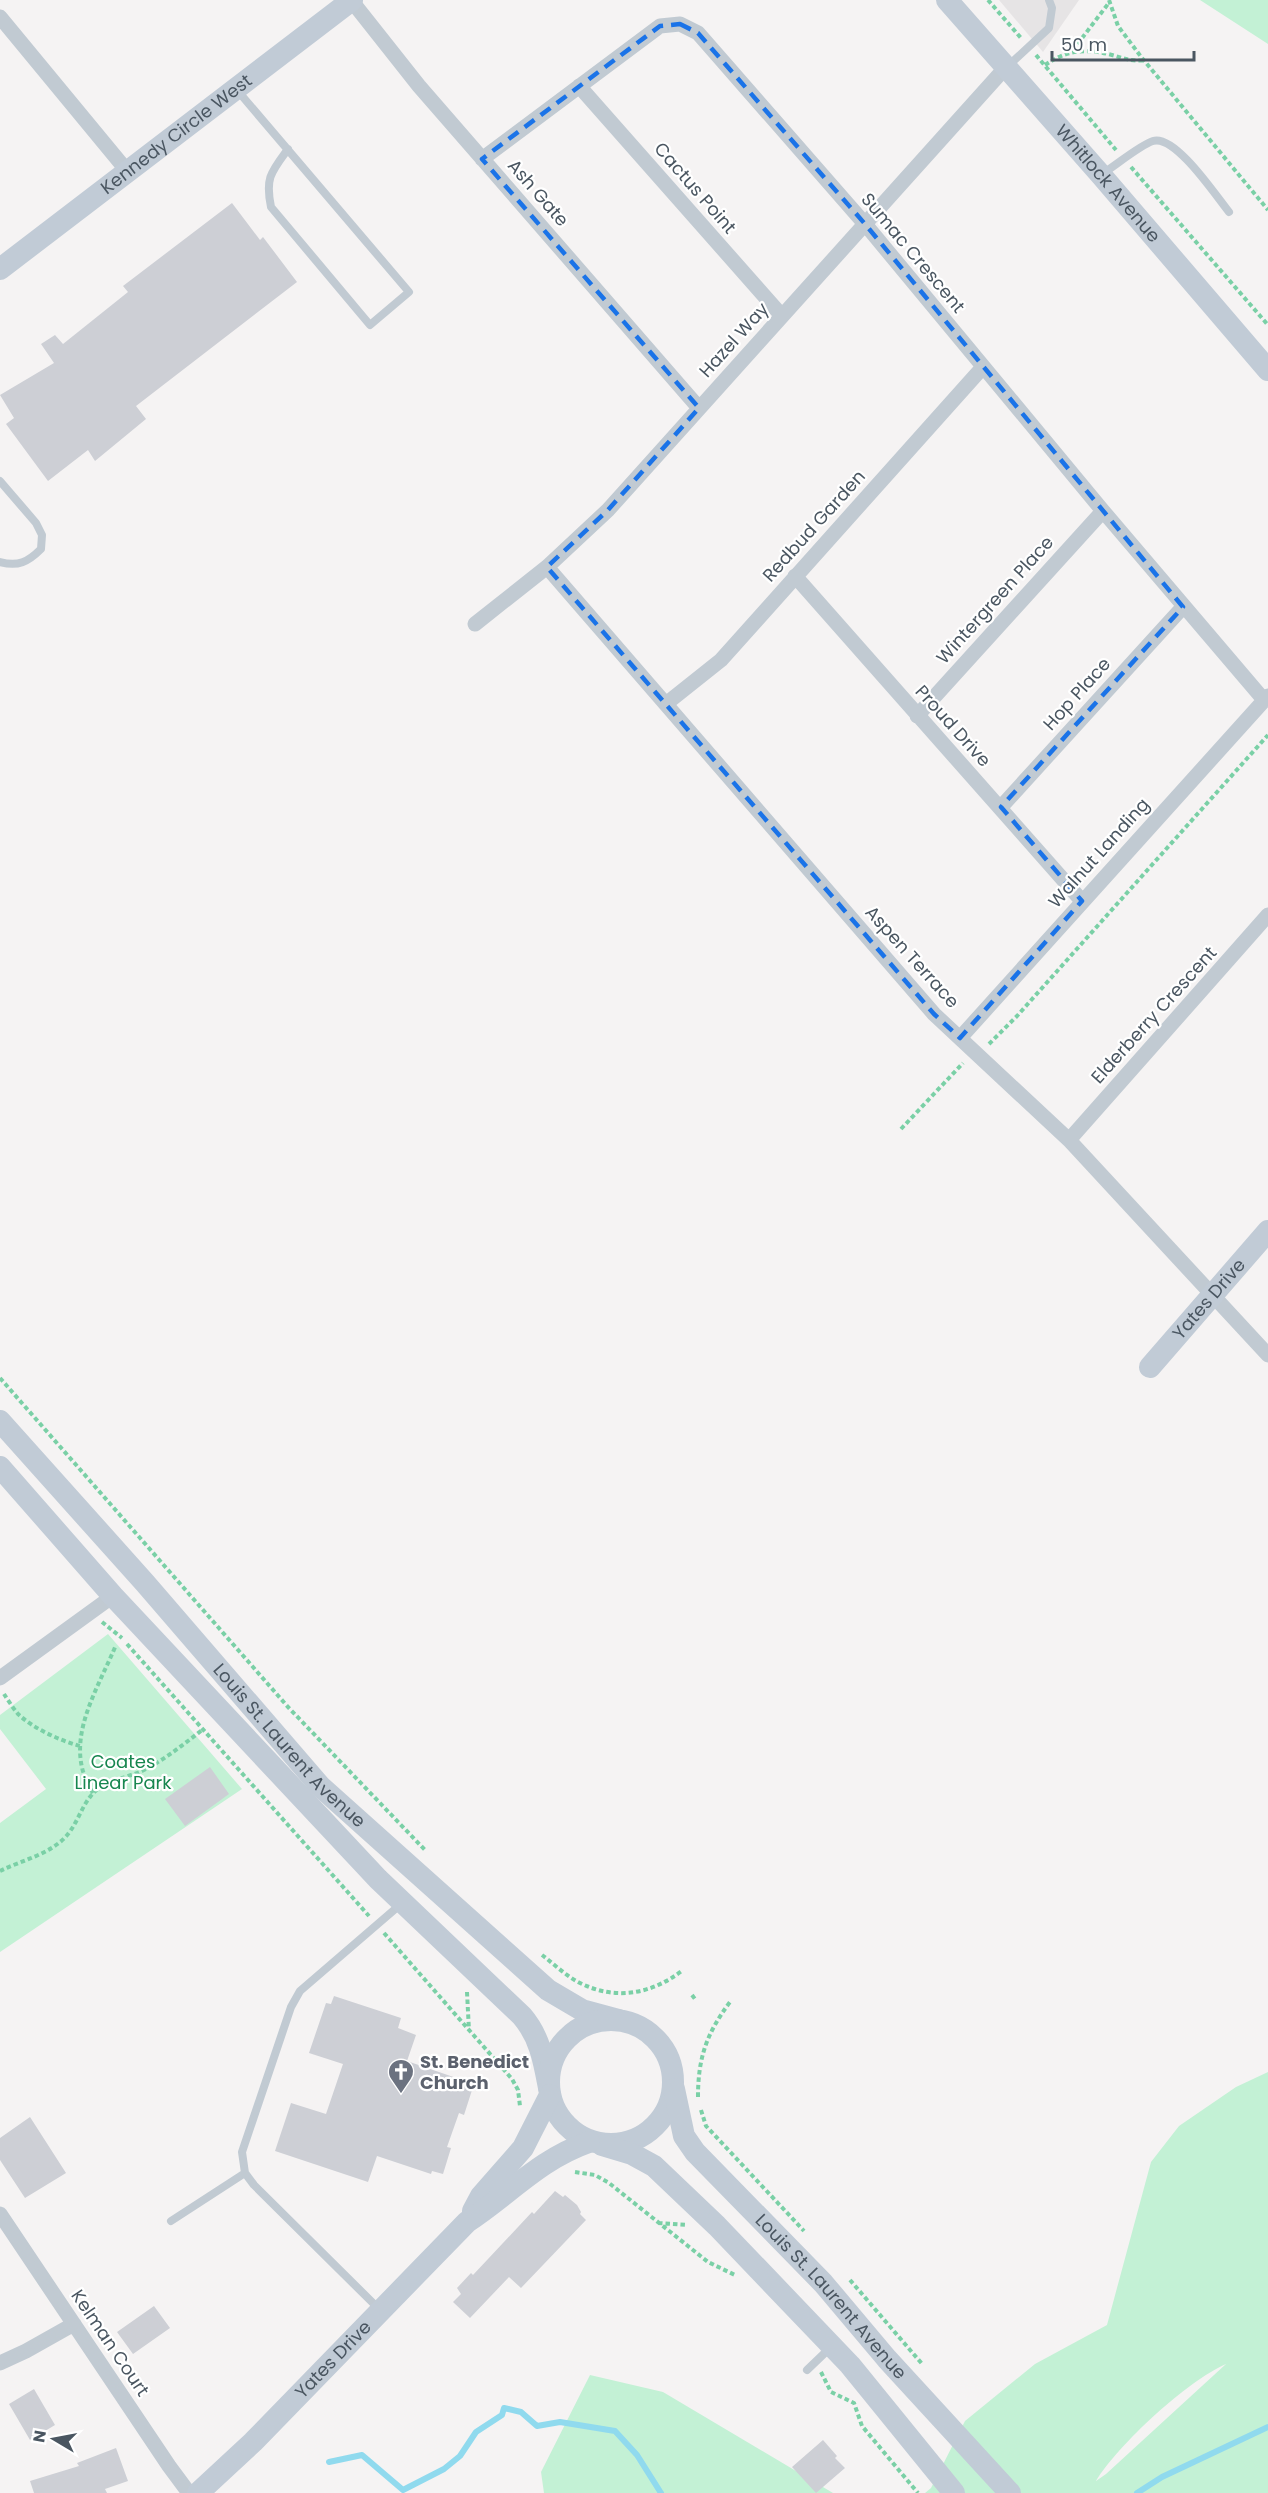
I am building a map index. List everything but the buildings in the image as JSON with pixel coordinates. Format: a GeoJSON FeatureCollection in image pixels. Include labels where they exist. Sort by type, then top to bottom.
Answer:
{"type":"FeatureCollection","features":[{"type":"Feature","properties":{"kind":"main road","name":"Kennedy Circle West"},"geometry":{"type":"LineString","coordinates":[[0,269],[351,0]]}},
{"type":"Feature","properties":{"kind":"main road","name":"Whitlock Avenue"},"geometry":{"type":"LineString","coordinates":[[947,0],[1268,370]]}},
{"type":"Feature","properties":{"kind":"main road","name":"Yates Drive"},"geometry":{"type":"LineString","coordinates":[[1150,1367],[1268,1231]]}},
{"type":"Feature","properties":{"kind":"main road","name":"Louis St. Laurent Avenue"},"geometry":{"type":"LineString","coordinates":[[0,1421],[145,1583],[320,1786],[548,1990],[582,2010],[619,2020]]}},
{"type":"Feature","properties":{"kind":"main road","name":"Louis St. Laurent Avenue"},"geometry":{"type":"LineString","coordinates":[[0,1467],[113,1596],[402,1903],[529,2024],[542,2050],[550,2092]]}},
{"type":"Feature","properties":{"kind":"main road"},"geometry":{"type":"LineString","coordinates":[[604,2020],[619,2020],[633,2023],[648,2031],[659,2041],[668,2054],[674,2089],[668,2108],[657,2125],[642,2137],[623,2144],[596,2143],[566,2126],[557,2115],[550,2092],[550,2072],[554,2057],[562,2044],[574,2032],[588,2024],[604,2020]]}},
{"type":"Feature","properties":{"kind":"main road","name":"Louis St. Laurent Avenue"},"geometry":{"type":"LineString","coordinates":[[674,2089],[684,2136],[695,2152],[823,2283],[887,2359],[1010,2493]]}},
{"type":"Feature","properties":{"kind":"main road","name":"Yates Drive"},"geometry":{"type":"LineString","coordinates":[[467,2222],[481,2196],[522,2148],[535,2128],[550,2092]]}},
{"type":"Feature","properties":{"kind":"main road","name":"Yates Drive"},"geometry":{"type":"LineString","coordinates":[[198,2493],[246,2449],[467,2222],[488,2208],[544,2162],[570,2148],[596,2143]]}},
{"type":"Feature","properties":{"kind":"main road","name":"Louis St. Laurent Avenue"},"geometry":{"type":"LineString","coordinates":[[596,2143],[632,2154],[654,2166],[717,2226],[832,2346],[876,2396],[954,2493]]}},
{"type":"Feature","properties":{"kind":"street","name":"Ash Gate"},"geometry":{"type":"LineString","coordinates":[[351,0],[419,86],[699,408]]}},
{"type":"Feature","properties":{"kind":"street"},"geometry":{"type":"LineString","coordinates":[[0,17],[128,172]]}},
{"type":"Feature","properties":{"kind":"street","name":"Sumac Crescent"},"geometry":{"type":"LineString","coordinates":[[482,159],[660,26],[680,24],[698,33],[865,224],[1183,607],[1266,698]]}},
{"type":"Feature","properties":{"kind":"street","name":"Hazel Way"},"geometry":{"type":"LineString","coordinates":[[475,624],[547,567],[608,510],[1006,67]]}},
{"type":"Feature","properties":{"kind":"street","name":"Cactus Point"},"geometry":{"type":"LineString","coordinates":[[579,86],[782,316]]}},
{"type":"Feature","properties":{"kind":"street","name":"Redbud Garden"},"geometry":{"type":"LineString","coordinates":[[667,703],[722,660],[982,367]]}},
{"type":"Feature","properties":{"kind":"street","name":"Wintergreen Place"},"geometry":{"type":"LineString","coordinates":[[917,716],[1103,511]]}},
{"type":"Feature","properties":{"kind":"street","name":"Aspen Terrace"},"geometry":{"type":"LineString","coordinates":[[547,567],[934,1014],[1069,1140],[1268,1355]]}},
{"type":"Feature","properties":{"kind":"street","name":"Proud Drive"},"geometry":{"type":"LineString","coordinates":[[795,576],[1082,901]]}},
{"type":"Feature","properties":{"kind":"street","name":"Hop Place"},"geometry":{"type":"LineString","coordinates":[[1000,807],[1183,607]]}},
{"type":"Feature","properties":{"kind":"street","name":"Walnut Landing"},"geometry":{"type":"LineString","coordinates":[[960,1038],[1266,698]]}},
{"type":"Feature","properties":{"kind":"street","name":"Elderberry Crescent"},"geometry":{"type":"LineString","coordinates":[[1069,1140],[1268,915]]}},
{"type":"Feature","properties":{"kind":"street"},"geometry":{"type":"LineString","coordinates":[[0,1678],[113,1596]]}},
{"type":"Feature","properties":{"kind":"street","name":"Kelman Court"},"geometry":{"type":"LineString","coordinates":[[0,2214],[189,2493]]}},
{"type":"Feature","properties":{"kind":"street"},"geometry":{"type":"LineString","coordinates":[[0,2363],[74,2324]]}},
{"type":"Feature","properties":{"kind":"lane"},"geometry":{"type":"LineString","coordinates":[[1006,67],[1049,28],[1052,8],[1049,0]]}},
{"type":"Feature","properties":{"kind":"lane"},"geometry":{"type":"LineString","coordinates":[[236,89],[288,149],[409,292],[370,325],[271,207],[268,190],[270,174],[288,149]]}},
{"type":"Feature","properties":{"kind":"lane"},"geometry":{"type":"LineString","coordinates":[[1101,175],[1152,141],[1168,142],[1179,150],[1229,212]]}},
{"type":"Feature","properties":{"kind":"lane"},"geometry":{"type":"LineString","coordinates":[[0,481],[36,523],[42,536],[41,549],[28,561],[12,565],[0,562]]}},
{"type":"Feature","properties":{"kind":"lane"},"geometry":{"type":"LineString","coordinates":[[381,2311],[254,2185],[245,2173],[242,2152],[294,2000],[306,1984],[402,1903]]}},
{"type":"Feature","properties":{"kind":"lane"},"geometry":{"type":"LineString","coordinates":[[171,2221],[245,2173]]}},
{"type":"Feature","properties":{"kind":"lane"},"geometry":{"type":"LineString","coordinates":[[807,2370],[832,2346]]}},
{"type":"Feature","properties":{"kind":"path"},"geometry":{"type":"LineString","coordinates":[[1073,51],[1109,2]]}},
{"type":"Feature","properties":{"kind":"path"},"geometry":{"type":"LineString","coordinates":[[1109,2],[1118,26],[1268,210]]}},
{"type":"Feature","properties":{"kind":"path"},"geometry":{"type":"LineString","coordinates":[[1045,65],[1073,51],[1104,53],[1134,62],[1144,60]]}},
{"type":"Feature","properties":{"kind":"path"},"geometry":{"type":"LineString","coordinates":[[989,1044],[1017,1016],[1268,735]]}},
{"type":"Feature","properties":{"kind":"path"},"geometry":{"type":"LineString","coordinates":[[901,1129],[965,1060]]}},
{"type":"Feature","properties":{"kind":"path"},"geometry":{"type":"LineString","coordinates":[[0,1378],[288,1707],[434,1858]]}},
{"type":"Feature","properties":{"kind":"path"},"geometry":{"type":"LineString","coordinates":[[90,1612],[121,1637],[512,2079],[518,2090],[520,2109]]}},
{"type":"Feature","properties":{"kind":"path"},"geometry":{"type":"LineString","coordinates":[[93,1793],[79,1763],[80,1737],[90,1705],[116,1646]]}},
{"type":"Feature","properties":{"kind":"path"},"geometry":{"type":"LineString","coordinates":[[0,1688],[18,1714],[53,1736],[80,1746]]}},
{"type":"Feature","properties":{"kind":"path"},"geometry":{"type":"LineString","coordinates":[[0,1871],[45,1852],[68,1834],[79,1812],[100,1787],[140,1772],[172,1755],[202,1730]]}},
{"type":"Feature","properties":{"kind":"path"},"geometry":{"type":"LineString","coordinates":[[541,1954],[579,1983],[603,1991],[628,1994],[645,1992],[663,1984],[683,1970]]}},
{"type":"Feature","properties":{"kind":"path"},"geometry":{"type":"LineString","coordinates":[[465,1961],[469,2031]]}},
{"type":"Feature","properties":{"kind":"path"},"geometry":{"type":"LineString","coordinates":[[730,2002],[717,2019],[703,2047],[698,2070],[698,2097],[706,2126],[811,2239]]}},
{"type":"Feature","properties":{"kind":"path"},"geometry":{"type":"LineString","coordinates":[[568,2174],[584,2172],[609,2183],[708,2262],[736,2276]]}},
{"type":"Feature","properties":{"kind":"path"},"geometry":{"type":"LineString","coordinates":[[844,2274],[928,2371]]}},
{"type":"Feature","properties":{"kind":"path"},"geometry":{"type":"LineString","coordinates":[[816,2362],[831,2392],[854,2403],[862,2426],[918,2493]]}},
{"type":"Feature","properties":{"kind":"highlighted area"},"geometry":{"type":"Polygon","coordinates":[[[680,24],[698,33],[865,224],[1183,607],[1001,807],[1082,901],[960,1038],[934,1014],[547,567],[608,510],[699,408],[482,159],[660,26],[680,24]]]}},
{"type":"Feature","properties":{"kind":"shaded area"},"geometry":{"type":"Polygon","coordinates":[[[999,0],[1079,0],[1043,52],[999,0]]]}},
{"type":"Feature","properties":{"kind":"green space"},"geometry":{"type":"Polygon","coordinates":[[[1200,0],[1268,0],[1268,44],[1200,0]]]}},
{"type":"Feature","properties":{"kind":"green space","name":"Coates Linear Park"},"geometry":{"type":"Polygon","coordinates":[[[108,1634],[242,1789],[0,1952],[0,1823],[46,1789],[0,1729],[0,1715],[108,1634]]]}},
{"type":"Feature","properties":{"kind":"green space"},"geometry":{"type":"Polygon","coordinates":[[[1268,2072],[1268,2493],[925,2493],[931,2488],[965,2421],[1035,2364],[1107,2325],[1151,2162],[1179,2126],[1236,2087],[1268,2072]],[[1226,2364],[1192,2384],[1155,2415],[1137,2432],[1096,2481],[1226,2364]]]}},
{"type":"Feature","properties":{"kind":"green space"},"geometry":{"type":"Polygon","coordinates":[[[590,2375],[663,2392],[833,2493],[544,2493],[541,2472],[590,2375]]]}},
{"type":"Feature","properties":{"kind":"waterway"},"geometry":{"type":"LineString","coordinates":[[329,2462],[362,2455],[403,2490],[444,2469],[460,2456],[476,2432],[502,2415],[504,2408],[521,2412],[537,2426],[560,2422],[615,2431],[637,2455],[661,2493]]}},
{"type":"Feature","properties":{"kind":"waterway"},"geometry":{"type":"LineString","coordinates":[[1137,2493],[1162,2477],[1268,2427]]}},
{"type":"Feature","properties":{"kind":"place","name":"St. Benedict Church"},"geometry":{"type":"Point","coordinates":[401,2095]}}]}
